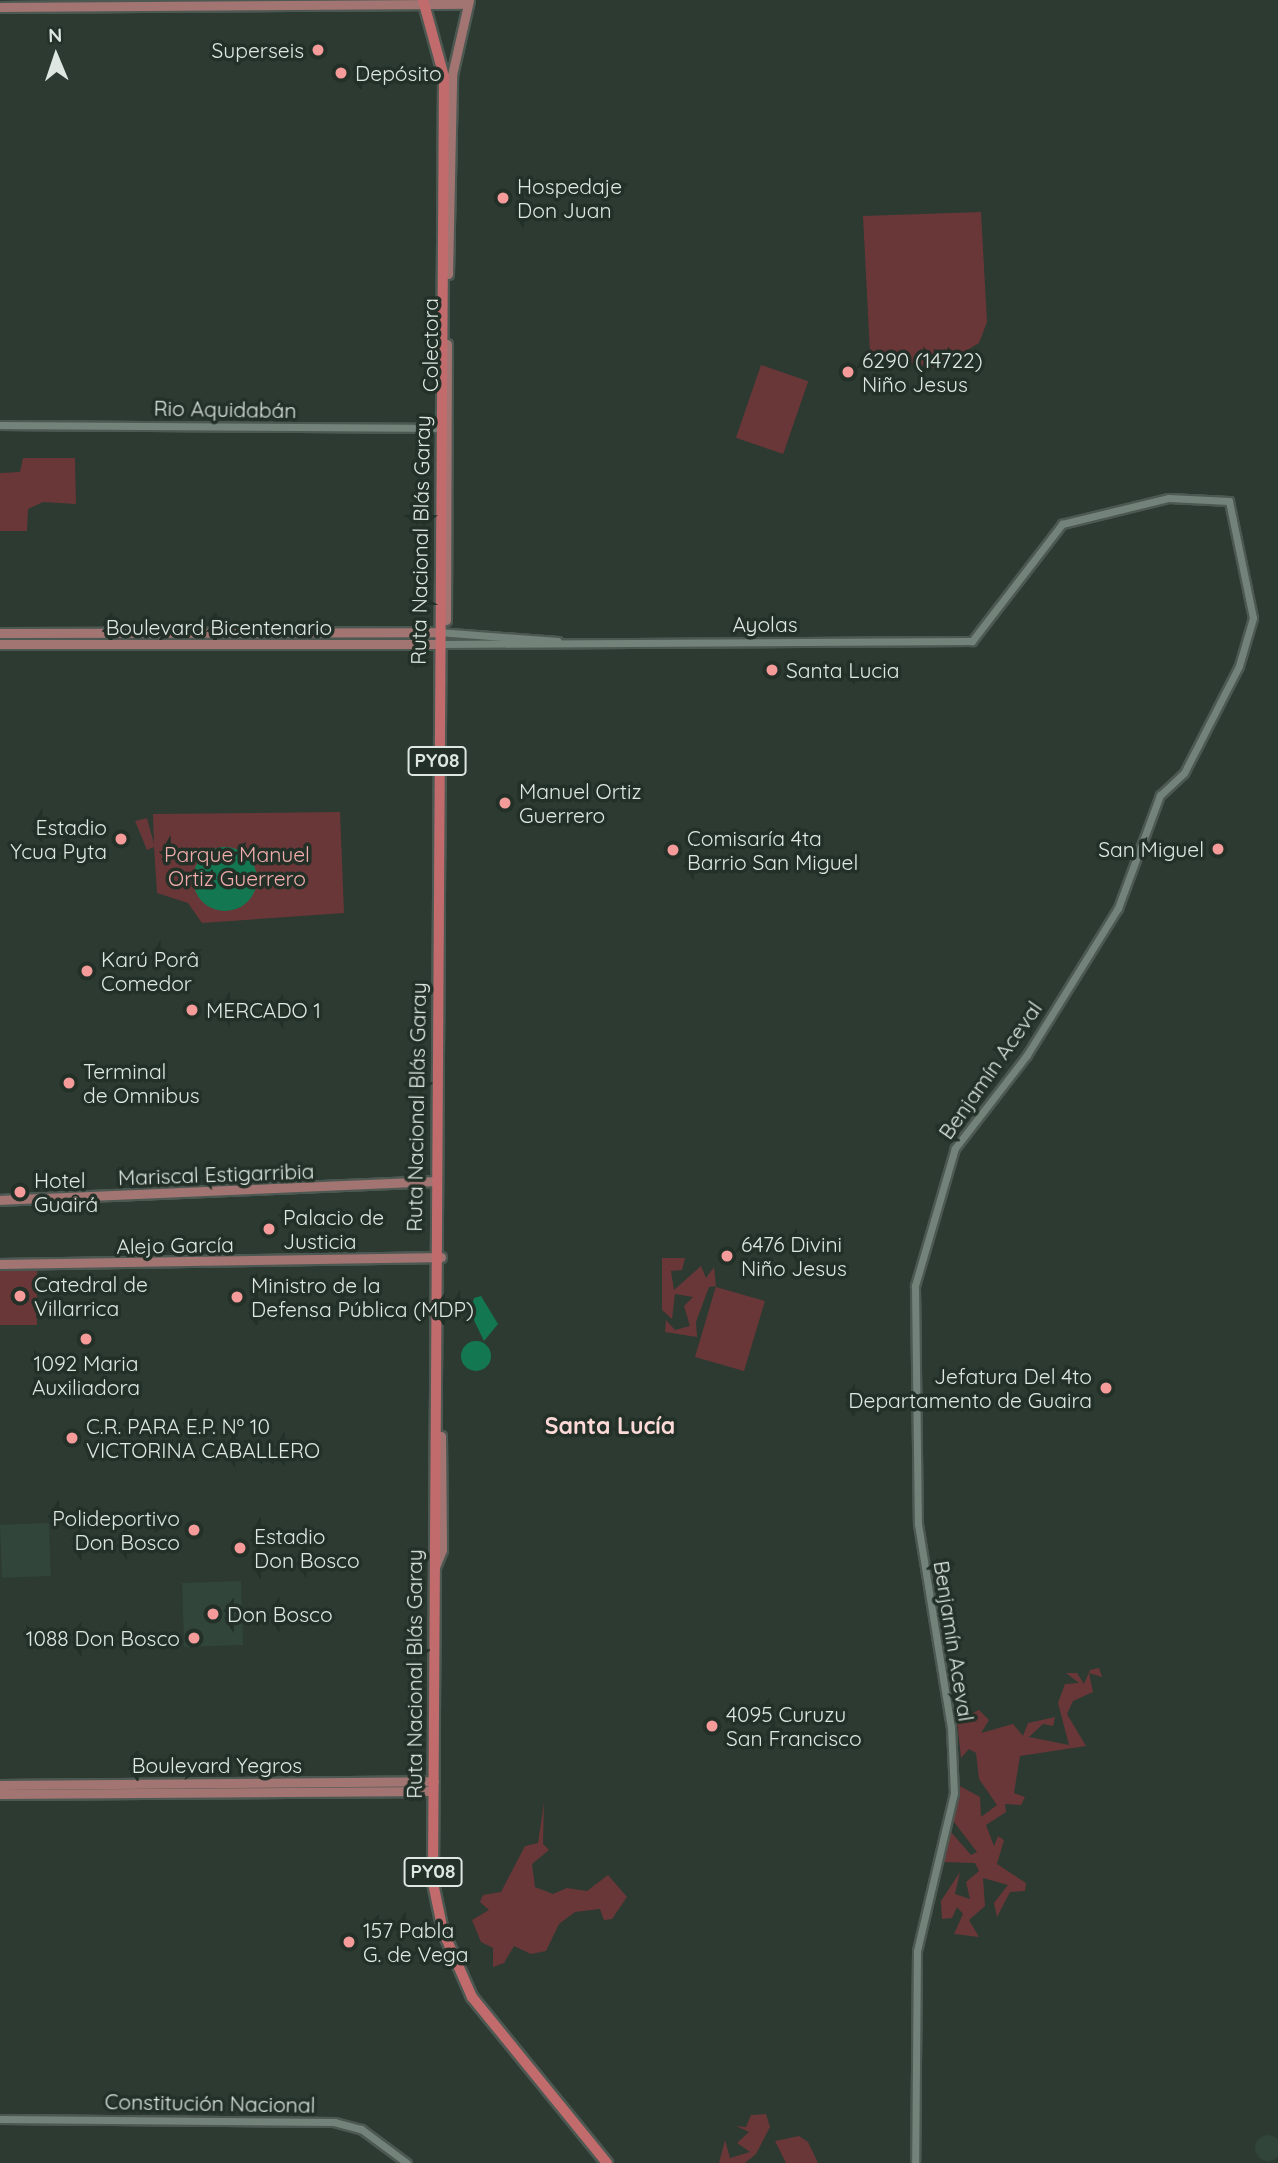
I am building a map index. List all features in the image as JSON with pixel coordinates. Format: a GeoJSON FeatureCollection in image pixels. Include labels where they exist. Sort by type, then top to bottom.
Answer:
{"type":"FeatureCollection","features":[{"type":"Feature","properties":{"kind":"highway","name":"Ruta Nacional Blás Garay"},"geometry":{"type":"LineString","coordinates":[[424,2],[444,77],[445,428],[433,1181],[437,1257],[434,1896],[460,1972],[489,2022],[607,2163]]}},
{"type":"Feature","properties":{"kind":"main road"},"geometry":{"type":"LineString","coordinates":[[183,5],[204,0]]}},
{"type":"Feature","properties":{"kind":"main road"},"geometry":{"type":"LineString","coordinates":[[0,7],[261,2],[468,2]]}},
{"type":"Feature","properties":{"kind":"main road","name":"Colectora"},"geometry":{"type":"LineString","coordinates":[[445,428],[451,92],[468,2]]}},
{"type":"Feature","properties":{"kind":"main road","name":"Boulevard Bicentenario"},"geometry":{"type":"LineString","coordinates":[[0,633],[442,638]]}},
{"type":"Feature","properties":{"kind":"main road"},"geometry":{"type":"LineString","coordinates":[[434,1568],[442,1550],[437,1257],[442,1118],[442,638]]}},
{"type":"Feature","properties":{"kind":"main road","name":"Boulevard Bicentenario"},"geometry":{"type":"LineString","coordinates":[[0,644],[442,638]]}},
{"type":"Feature","properties":{"kind":"main road","name":"Mariscal Estigarribia"},"geometry":{"type":"LineString","coordinates":[[0,1200],[433,1181]]}},
{"type":"Feature","properties":{"kind":"main road","name":"Alejo García"},"geometry":{"type":"LineString","coordinates":[[0,1264],[437,1257]]}},
{"type":"Feature","properties":{"kind":"main road","name":"Boulevard Yegros"},"geometry":{"type":"LineString","coordinates":[[0,1785],[433,1786]]}},
{"type":"Feature","properties":{"kind":"main road","name":"Boulevard Yegros"},"geometry":{"type":"LineString","coordinates":[[0,1794],[433,1786]]}},
{"type":"Feature","properties":{"kind":"street","name":"Rio Aquidabán"},"geometry":{"type":"LineString","coordinates":[[0,425],[445,428]]}},
{"type":"Feature","properties":{"kind":"street","name":"Benjamín Aceval"},"geometry":{"type":"LineString","coordinates":[[915,2163],[917,1951],[954,1793],[951,1727],[918,1524],[915,1286],[956,1148],[1027,1055],[1118,908],[1157,801],[1184,773],[1239,666],[1253,618],[1229,501],[1169,498],[1062,524],[972,641]]}},
{"type":"Feature","properties":{"kind":"street","name":"Ayolas"},"geometry":{"type":"LineString","coordinates":[[442,638],[558,641],[972,641]]}},
{"type":"Feature","properties":{"kind":"street","name":"Constitución Nacional"},"geometry":{"type":"LineString","coordinates":[[0,2119],[334,2122],[361,2129],[407,2163]]}},
{"type":"Feature","properties":{"kind":"shaded area"},"geometry":{"type":"Polygon","coordinates":[[[225,847],[237,849],[248,856],[255,867],[255,891],[248,902],[237,909],[225,911],[213,909],[202,902],[195,891],[193,879],[195,867],[202,856],[213,849],[225,847]]]}},
{"type":"Feature","properties":{"kind":"shaded area"},"geometry":{"type":"Polygon","coordinates":[[[481,1296],[498,1324],[484,1341],[470,1312],[474,1298],[481,1296]]]}},
{"type":"Feature","properties":{"kind":"shaded area"},"geometry":{"type":"Polygon","coordinates":[[[476,1341],[487,1345],[491,1356],[487,1367],[476,1371],[465,1367],[461,1356],[465,1345],[476,1341]]]}},
{"type":"Feature","properties":{"kind":"shaded area"},"geometry":{"type":"Polygon","coordinates":[[[49,1523],[51,1576],[2,1578],[0,1525],[49,1523]]]}},
{"type":"Feature","properties":{"kind":"shaded area","name":"Don Bosco"},"geometry":{"type":"Polygon","coordinates":[[[241,1581],[243,1645],[184,1647],[182,1583],[241,1581]]]}},
{"type":"Feature","properties":{"kind":"shaded area"},"geometry":{"type":"Polygon","coordinates":[[[1268,2135],[1277,2139],[1281,2148],[1277,2157],[1268,2161],[1259,2157],[1255,2148],[1259,2139],[1268,2135]]]}},
{"type":"Feature","properties":{"kind":"green space"},"geometry":{"type":"Polygon","coordinates":[[[981,212],[987,322],[979,343],[936,369],[870,353],[863,216],[981,212]]]}},
{"type":"Feature","properties":{"kind":"green space"},"geometry":{"type":"Polygon","coordinates":[[[761,365],[808,381],[783,454],[736,438],[761,365]]]}},
{"type":"Feature","properties":{"kind":"green space"},"geometry":{"type":"Polygon","coordinates":[[[23,458],[75,458],[76,504],[43,502],[28,509],[27,531],[0,531],[0,473],[20,472],[23,458]]]}},
{"type":"Feature","properties":{"kind":"green space","name":"Parque Manuel Ortiz Guerrero"},"geometry":{"type":"Polygon","coordinates":[[[340,812],[344,913],[202,923],[188,903],[157,893],[154,847],[147,850],[135,821],[147,818],[154,844],[153,814],[340,812]]]}},
{"type":"Feature","properties":{"kind":"green space"},"geometry":{"type":"Polygon","coordinates":[[[662,1258],[685,1258],[682,1270],[671,1271],[674,1290],[701,1266],[706,1278],[714,1267],[716,1286],[709,1287],[696,1322],[697,1337],[665,1332],[666,1320],[675,1330],[690,1326],[684,1306],[693,1297],[675,1294],[672,1319],[662,1310],[662,1258]]]}},
{"type":"Feature","properties":{"kind":"green space"},"geometry":{"type":"Polygon","coordinates":[[[0,1271],[37,1271],[37,1325],[0,1325],[0,1271]]]}},
{"type":"Feature","properties":{"kind":"green space"},"geometry":{"type":"Polygon","coordinates":[[[716,1286],[765,1301],[744,1371],[695,1357],[716,1286]]]}},
{"type":"Feature","properties":{"kind":"green space"},"geometry":{"type":"Polygon","coordinates":[[[1099,1668],[1102,1677],[1089,1673],[1093,1692],[1073,1701],[1067,1714],[1086,1746],[1020,1756],[1014,1793],[1025,1797],[1021,1805],[1005,1804],[1006,1812],[986,1825],[994,1846],[998,1836],[1004,1840],[997,1864],[1026,1883],[1025,1891],[1010,1892],[997,1917],[994,1903],[1008,1885],[983,1878],[985,1906],[969,1920],[979,1937],[954,1934],[963,1914],[957,1907],[952,1918],[942,1919],[941,1901],[960,1872],[955,1894],[970,1899],[966,1882],[979,1871],[975,1863],[941,1862],[950,1831],[971,1855],[977,1852],[951,1818],[960,1797],[958,1785],[980,1797],[981,1817],[997,1805],[979,1779],[976,1753],[969,1749],[961,1758],[957,1721],[979,1710],[989,1720],[981,1733],[1013,1724],[1023,1736],[1028,1723],[1055,1717],[1053,1726],[1043,1724],[1029,1737],[1069,1745],[1058,1703],[1065,1684],[1079,1683],[1066,1673],[1077,1673],[1084,1684],[1090,1670],[1099,1668]]]}},
{"type":"Feature","properties":{"kind":"green space"},"geometry":{"type":"Polygon","coordinates":[[[544,1802],[543,1844],[549,1850],[532,1864],[535,1887],[553,1894],[567,1888],[587,1891],[608,1875],[627,1897],[612,1919],[604,1920],[600,1909],[575,1912],[559,1924],[546,1951],[531,1954],[514,1946],[504,1963],[493,1967],[493,1948],[481,1942],[472,1920],[489,1910],[480,1902],[483,1895],[501,1892],[525,1846],[538,1843],[544,1802]]]}},
{"type":"Feature","properties":{"kind":"green space"},"geometry":{"type":"Polygon","coordinates":[[[766,2114],[770,2127],[756,2154],[745,2163],[719,2163],[725,2140],[730,2158],[750,2152],[737,2143],[749,2132],[736,2126],[746,2127],[751,2115],[766,2114]]]}},
{"type":"Feature","properties":{"kind":"green space"},"geometry":{"type":"Polygon","coordinates":[[[799,2136],[808,2142],[818,2163],[786,2163],[775,2141],[799,2136]]]}},
{"type":"Feature","properties":{"kind":"place","name":"Superseis"},"geometry":{"type":"Point","coordinates":[318,50]}},
{"type":"Feature","properties":{"kind":"place","name":"Depósito"},"geometry":{"type":"Point","coordinates":[341,73]}},
{"type":"Feature","properties":{"kind":"place","name":"Hospedaje Don Juan"},"geometry":{"type":"Point","coordinates":[503,198]}},
{"type":"Feature","properties":{"kind":"place","name":"6290 (14722) Niño Jesus"},"geometry":{"type":"Point","coordinates":[848,372]}},
{"type":"Feature","properties":{"kind":"place","name":"Santa Lucia"},"geometry":{"type":"Point","coordinates":[772,670]}},
{"type":"Feature","properties":{"kind":"place","name":"Manuel Ortiz Guerrero"},"geometry":{"type":"Point","coordinates":[505,803]}},
{"type":"Feature","properties":{"kind":"place","name":"Estadio Ycua Pyta"},"geometry":{"type":"Point","coordinates":[121,839]}},
{"type":"Feature","properties":{"kind":"place","name":"San Miguel"},"geometry":{"type":"Point","coordinates":[1218,849]}},
{"type":"Feature","properties":{"kind":"place","name":"Comisaría 4ta Barrio San Miguel"},"geometry":{"type":"Point","coordinates":[673,850]}},
{"type":"Feature","properties":{"kind":"place","name":"Karú Porâ Comedor"},"geometry":{"type":"Point","coordinates":[87,971]}},
{"type":"Feature","properties":{"kind":"place","name":"MERCADO 1"},"geometry":{"type":"Point","coordinates":[192,1010]}},
{"type":"Feature","properties":{"kind":"place","name":"Terminal de Omnibus"},"geometry":{"type":"Point","coordinates":[69,1083]}},
{"type":"Feature","properties":{"kind":"place","name":"Hotel Guairá"},"geometry":{"type":"Point","coordinates":[20,1192]}},
{"type":"Feature","properties":{"kind":"place","name":"Palacio de Justicia"},"geometry":{"type":"Point","coordinates":[269,1229]}},
{"type":"Feature","properties":{"kind":"place","name":"6476 Divini Niño Jesus"},"geometry":{"type":"Point","coordinates":[727,1256]}},
{"type":"Feature","properties":{"kind":"place","name":"Catedral de Villarrica"},"geometry":{"type":"Point","coordinates":[20,1296]}},
{"type":"Feature","properties":{"kind":"place","name":"Ministro de la Defensa Pública (MDP)"},"geometry":{"type":"Point","coordinates":[237,1297]}},
{"type":"Feature","properties":{"kind":"place","name":"1092 Maria Auxiliadora"},"geometry":{"type":"Point","coordinates":[86,1339]}},
{"type":"Feature","properties":{"kind":"place","name":"Jefatura Del 4to Departamento de Guaira"},"geometry":{"type":"Point","coordinates":[1106,1388]}},
{"type":"Feature","properties":{"kind":"place","name":"C.R. PARA E.P. Nº 10 VICTORINA CABALLERO"},"geometry":{"type":"Point","coordinates":[72,1438]}},
{"type":"Feature","properties":{"kind":"place","name":"Polideportivo Don Bosco"},"geometry":{"type":"Point","coordinates":[194,1530]}},
{"type":"Feature","properties":{"kind":"place","name":"Estadio Don Bosco"},"geometry":{"type":"Point","coordinates":[240,1548]}},
{"type":"Feature","properties":{"kind":"place","name":"Don Bosco"},"geometry":{"type":"Point","coordinates":[213,1614]}},
{"type":"Feature","properties":{"kind":"place","name":"1088 Don Bosco"},"geometry":{"type":"Point","coordinates":[194,1638]}},
{"type":"Feature","properties":{"kind":"place","name":"4095 Curuzu San Francisco"},"geometry":{"type":"Point","coordinates":[712,1726]}},
{"type":"Feature","properties":{"kind":"place","name":"157 Pabla G. de Vega"},"geometry":{"type":"Point","coordinates":[349,1942]}},
{"type":"Feature","properties":{"kind":"district","name":"Santa Lucía"},"geometry":{"type":"Point","coordinates":[610,1426]}}]}
